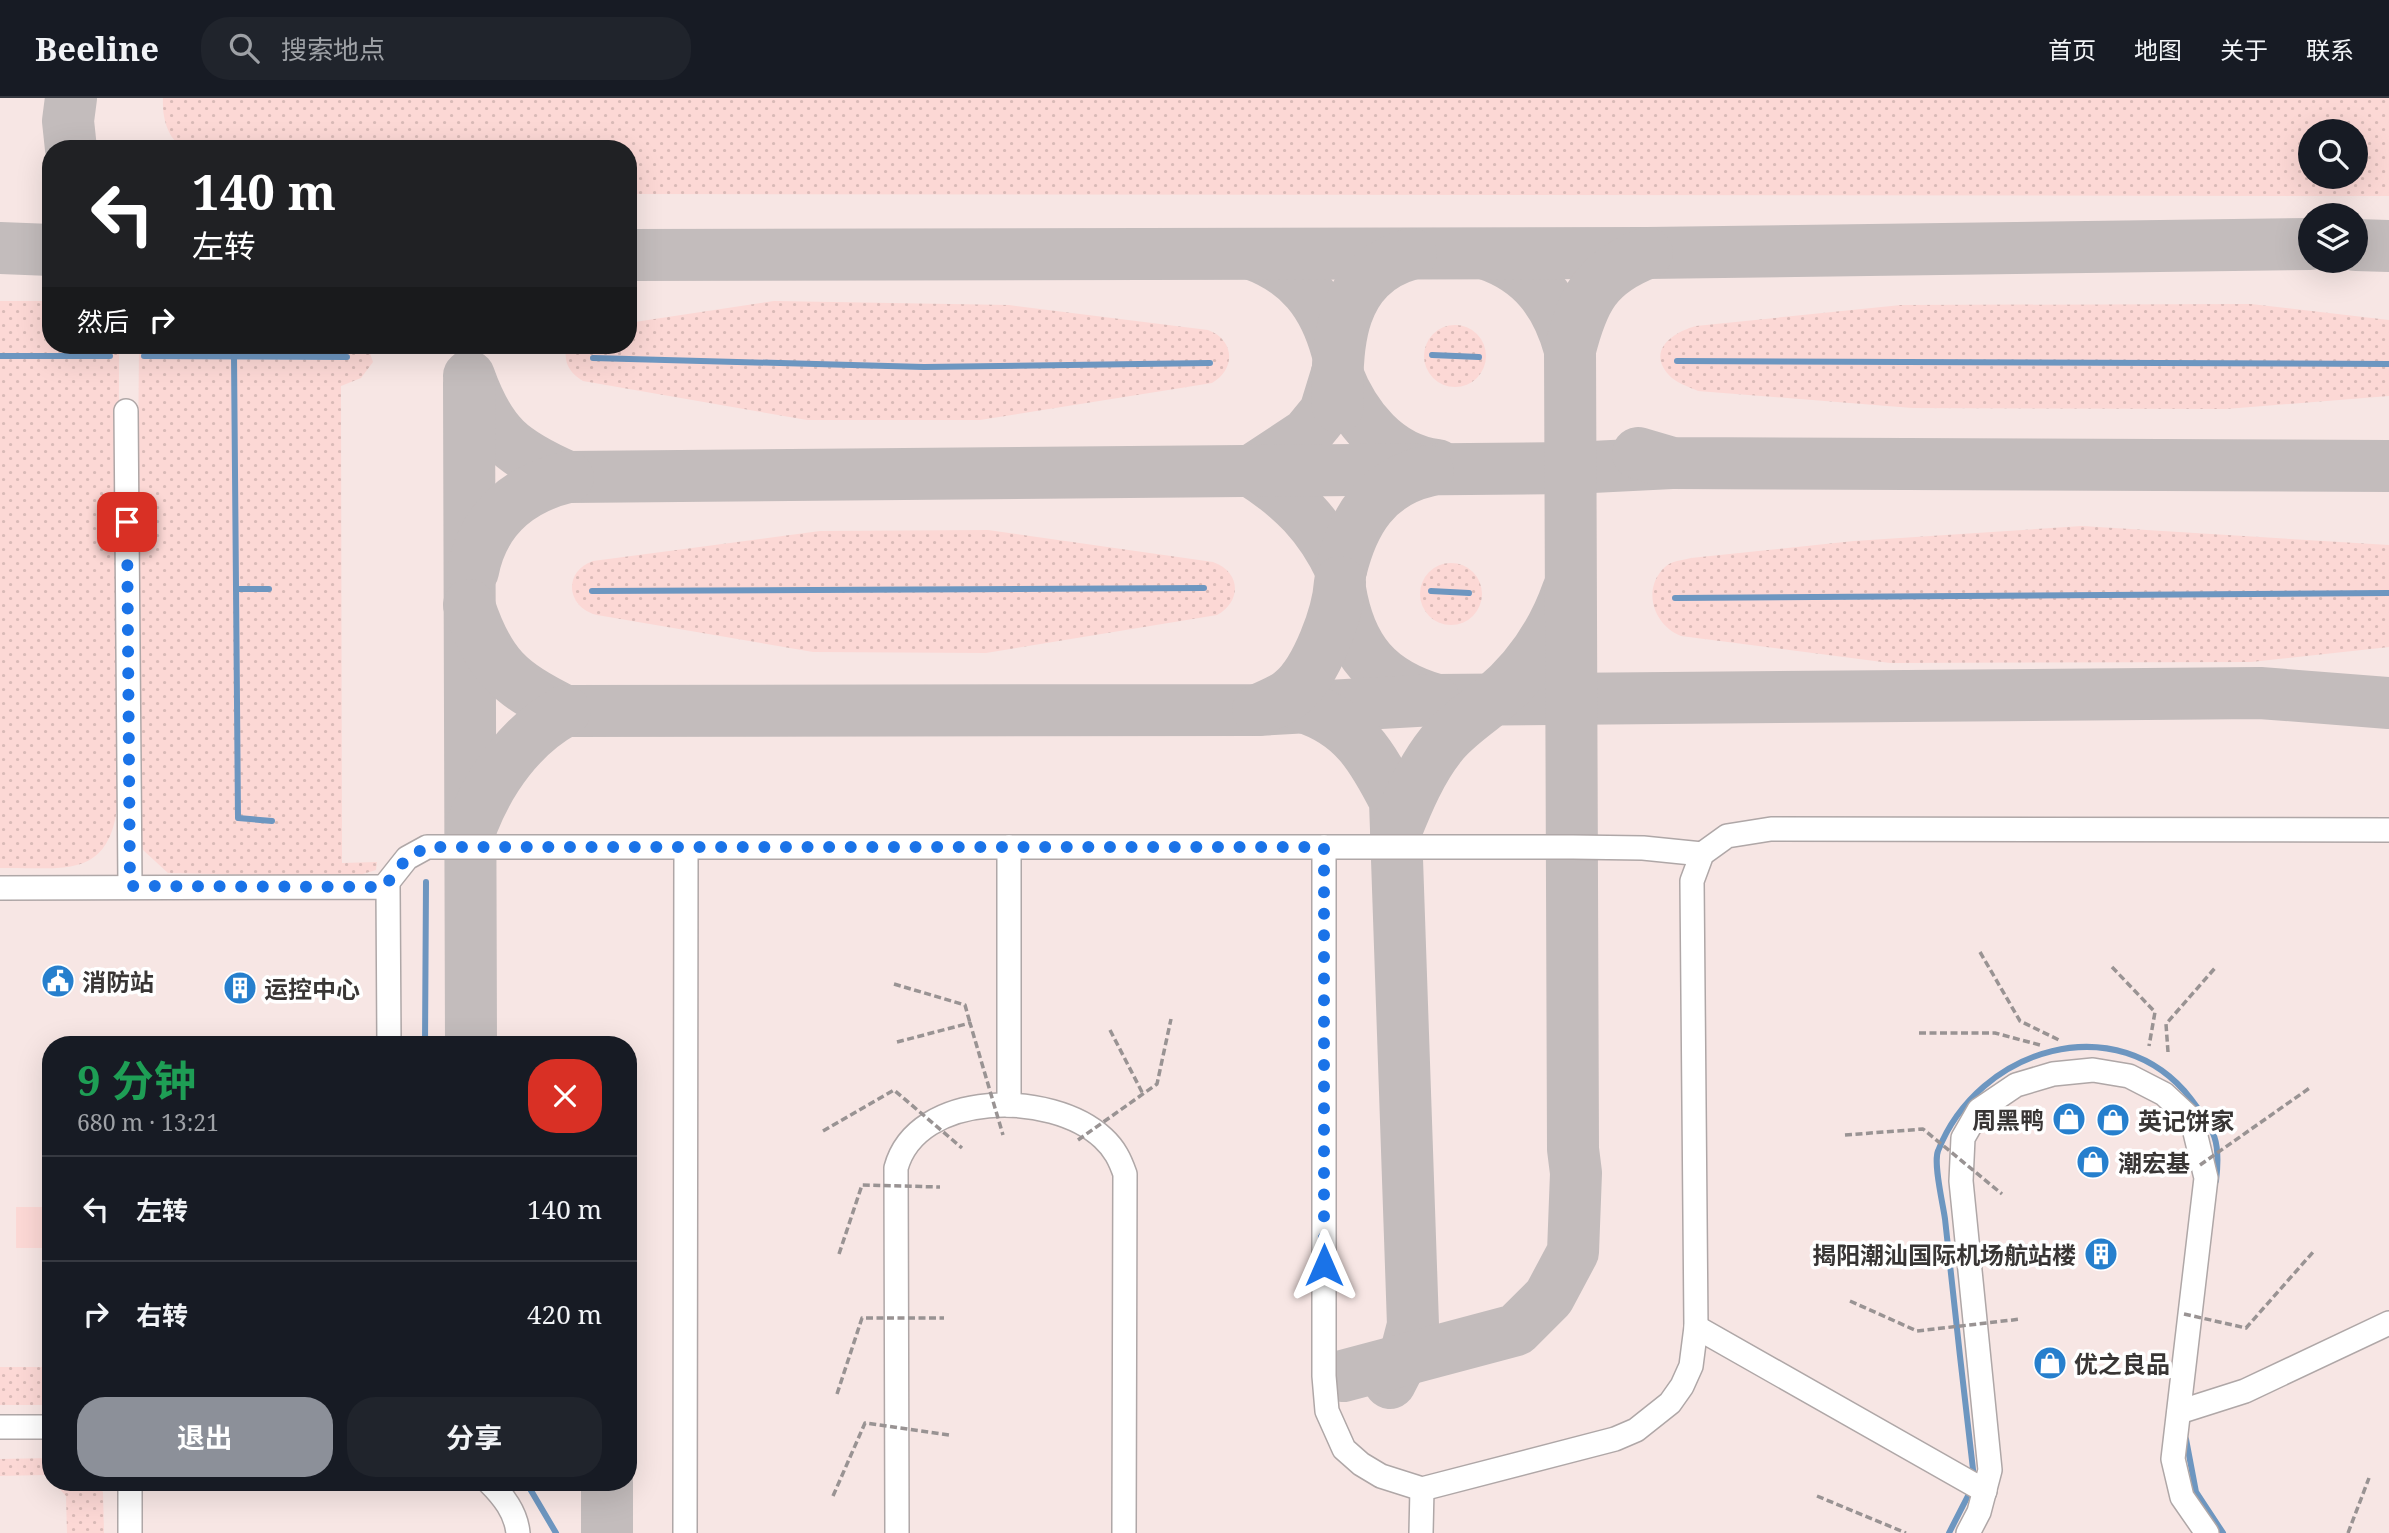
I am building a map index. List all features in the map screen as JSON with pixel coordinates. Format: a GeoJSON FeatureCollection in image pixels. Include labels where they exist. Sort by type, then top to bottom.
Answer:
{"type":"FeatureCollection","features":[{"type":"Feature","properties":{"kind":"street"},"geometry":{"type":"LineString","coordinates":[[126,411],[130,886]]}},
{"type":"Feature","properties":{"kind":"street"},"geometry":{"type":"LineString","coordinates":[[1324,847],[1324,1376],[1327,1411],[1345,1449],[1361,1464],[1381,1476],[1422,1489],[1615,1439],[1636,1430],[1671,1404],[1682,1386],[1690,1366],[1696,1327],[1692,881],[1702,854],[1727,836],[1771,829],[2389,830]]}},
{"type":"Feature","properties":{"kind":"street"},"geometry":{"type":"LineString","coordinates":[[384,887],[407,858],[427,847],[1643,848],[1702,854]]}},
{"type":"Feature","properties":{"kind":"street"},"geometry":{"type":"LineString","coordinates":[[1009,847],[1009,1105]]}},
{"type":"Feature","properties":{"kind":"street"},"geometry":{"type":"LineString","coordinates":[[685,1533],[686,849]]}},
{"type":"Feature","properties":{"kind":"street"},"geometry":{"type":"LineString","coordinates":[[0,888],[388,887],[390,1036]]}},
{"type":"Feature","properties":{"kind":"street"},"geometry":{"type":"LineString","coordinates":[[1968,1533],[1990,1471],[1961,1181],[1964,1138],[1979,1110],[2016,1085],[2053,1074],[2093,1070],[2129,1076],[2164,1094],[2192,1120],[2206,1178],[2174,1459],[2182,1497],[2207,1533]]}},
{"type":"Feature","properties":{"kind":"street"},"geometry":{"type":"LineString","coordinates":[[897,1533],[896,1168],[900,1151],[921,1128],[969,1107],[1009,1105],[1048,1111],[1076,1121],[1102,1137],[1119,1156],[1125,1174],[1124,1533]]}},
{"type":"Feature","properties":{"kind":"street"},"geometry":{"type":"LineString","coordinates":[[2179,1412],[2245,1391],[2389,1323]]}},
{"type":"Feature","properties":{"kind":"street"},"geometry":{"type":"LineString","coordinates":[[1696,1327],[1985,1491]]}},
{"type":"Feature","properties":{"kind":"street"},"geometry":{"type":"LineString","coordinates":[[0,1427],[42,1427]]}},
{"type":"Feature","properties":{"kind":"street"},"geometry":{"type":"LineString","coordinates":[[1421,1533],[1422,1489]]}},
{"type":"Feature","properties":{"kind":"street"},"geometry":{"type":"LineString","coordinates":[[130,1491],[130,1533]]}},
{"type":"Feature","properties":{"kind":"street"},"geometry":{"type":"LineString","coordinates":[[497,1491],[517,1522],[519,1533]]}},
{"type":"Feature","properties":{"kind":"path"},"geometry":{"type":"LineString","coordinates":[[1980,952],[2020,1021],[2059,1040]]}},
{"type":"Feature","properties":{"kind":"path"},"geometry":{"type":"LineString","coordinates":[[2112,967],[2155,1012],[2149,1046]]}},
{"type":"Feature","properties":{"kind":"path"},"geometry":{"type":"LineString","coordinates":[[2168,1052],[2166,1024],[2214,968]]}},
{"type":"Feature","properties":{"kind":"path"},"geometry":{"type":"LineString","coordinates":[[894,984],[965,1005],[1003,1135]]}},
{"type":"Feature","properties":{"kind":"path"},"geometry":{"type":"LineString","coordinates":[[1078,1140],[1157,1084],[1171,1019]]}},
{"type":"Feature","properties":{"kind":"path"},"geometry":{"type":"LineString","coordinates":[[897,1042],[970,1023]]}},
{"type":"Feature","properties":{"kind":"path"},"geometry":{"type":"LineString","coordinates":[[1110,1030],[1143,1094]]}},
{"type":"Feature","properties":{"kind":"path"},"geometry":{"type":"LineString","coordinates":[[1919,1033],[1995,1033],[2040,1045]]}},
{"type":"Feature","properties":{"kind":"path"},"geometry":{"type":"LineString","coordinates":[[2200,1165],[2311,1087]]}},
{"type":"Feature","properties":{"kind":"path"},"geometry":{"type":"LineString","coordinates":[[823,1131],[894,1090],[962,1148]]}},
{"type":"Feature","properties":{"kind":"path"},"geometry":{"type":"LineString","coordinates":[[1845,1135],[1923,1129],[2002,1194]]}},
{"type":"Feature","properties":{"kind":"path"},"geometry":{"type":"LineString","coordinates":[[839,1254],[862,1185],[940,1187]]}},
{"type":"Feature","properties":{"kind":"path"},"geometry":{"type":"LineString","coordinates":[[2183,1314],[2246,1328],[2314,1251]]}},
{"type":"Feature","properties":{"kind":"path"},"geometry":{"type":"LineString","coordinates":[[1850,1301],[1917,1331],[2021,1319]]}},
{"type":"Feature","properties":{"kind":"path"},"geometry":{"type":"LineString","coordinates":[[837,1394],[862,1318],[944,1318]]}},
{"type":"Feature","properties":{"kind":"path"},"geometry":{"type":"LineString","coordinates":[[833,1496],[865,1423],[948,1435]]}},
{"type":"Feature","properties":{"kind":"path"},"geometry":{"type":"LineString","coordinates":[[2348,1533],[2369,1478]]}},
{"type":"Feature","properties":{"kind":"path"},"geometry":{"type":"LineString","coordinates":[[1817,1496],[1906,1533]]}},
{"type":"Feature","properties":{"kind":"shaded area"},"geometry":{"type":"Polygon","coordinates":[[[0,98],[2389,98],[2389,1533],[0,1533],[0,98]]]}},
{"type":"Feature","properties":{"kind":"shaded area"},"geometry":{"type":"Polygon","coordinates":[[[163,98],[2389,98],[2389,196],[637,194],[637,140],[174,140],[165,120],[163,98]]]}},
{"type":"Feature","properties":{"kind":"shaded area"},"geometry":{"type":"Polygon","coordinates":[[[0,301],[42,301],[42,354],[119,354],[118,801],[113,827],[105,845],[94,857],[80,864],[63,867],[0,868],[0,301]]]}},
{"type":"Feature","properties":{"kind":"shaded area"},"geometry":{"type":"Polygon","coordinates":[[[774,301],[1009,305],[1208,330],[1223,341],[1229,355],[1225,370],[1212,383],[980,420],[807,420],[583,381],[570,370],[566,354],[637,354],[637,322],[774,301]]]}},
{"type":"Feature","properties":{"kind":"shaded area"},"geometry":{"type":"Polygon","coordinates":[[[2251,304],[2389,320],[2389,396],[2226,409],[1912,408],[1698,391],[1672,378],[1664,369],[1661,360],[1664,345],[1670,339],[1696,326],[1901,305],[2251,304]]]}},
{"type":"Feature","properties":{"kind":"shaded area"},"geometry":{"type":"Polygon","coordinates":[[[1455,325],[1477,334],[1486,356],[1477,378],[1455,387],[1433,378],[1424,356],[1433,334],[1455,325]]]}},
{"type":"Feature","properties":{"kind":"shaded area"},"geometry":{"type":"Polygon","coordinates":[[[139,354],[370,354],[373,362],[361,378],[341,386],[342,863],[377,862],[376,870],[353,877],[168,873],[143,850],[135,823],[139,354]]]}},
{"type":"Feature","properties":{"kind":"shaded area"},"geometry":{"type":"Polygon","coordinates":[[[2082,526],[2389,545],[2389,647],[2251,662],[1890,663],[1681,636],[1672,631],[1658,616],[1652,596],[1658,576],[1665,567],[1670,563],[1691,558],[1854,541],[2082,526]]]}},
{"type":"Feature","properties":{"kind":"shaded area"},"geometry":{"type":"Polygon","coordinates":[[[988,530],[1213,562],[1233,579],[1234,595],[1231,602],[1217,615],[986,653],[813,652],[597,615],[579,605],[572,589],[576,573],[593,561],[820,531],[988,530]]]}},
{"type":"Feature","properties":{"kind":"shaded area"},"geometry":{"type":"Polygon","coordinates":[[[1451,563],[1473,572],[1482,594],[1473,616],[1451,625],[1429,616],[1420,594],[1429,572],[1451,563]]]}},
{"type":"Feature","properties":{"kind":"shaded area"},"geometry":{"type":"Polygon","coordinates":[[[16,1207],[42,1207],[42,1248],[16,1248],[16,1207]]]}},
{"type":"Feature","properties":{"kind":"shaded area"},"geometry":{"type":"Polygon","coordinates":[[[0,1367],[42,1367],[42,1405],[0,1405],[0,1367]]]}},
{"type":"Feature","properties":{"kind":"shaded area"},"geometry":{"type":"Polygon","coordinates":[[[42,1458],[42,1475],[0,1476],[0,1459],[42,1458]]]}},
{"type":"Feature","properties":{"kind":"shaded area"},"geometry":{"type":"Polygon","coordinates":[[[61,1491],[102,1491],[104,1533],[67,1533],[66,1496],[61,1491]]]}},
{"type":"Feature","properties":{"kind":"waterway"},"geometry":{"type":"LineString","coordinates":[[1432,355],[1479,357]]}},
{"type":"Feature","properties":{"kind":"waterway"},"geometry":{"type":"LineString","coordinates":[[0,356],[110,356]]}},
{"type":"Feature","properties":{"kind":"waterway"},"geometry":{"type":"LineString","coordinates":[[144,356],[347,357]]}},
{"type":"Feature","properties":{"kind":"waterway"},"geometry":{"type":"LineString","coordinates":[[234,356],[238,818],[272,821]]}},
{"type":"Feature","properties":{"kind":"waterway"},"geometry":{"type":"LineString","coordinates":[[593,358],[924,367],[1210,363]]}},
{"type":"Feature","properties":{"kind":"waterway"},"geometry":{"type":"LineString","coordinates":[[1677,361],[2389,364]]}},
{"type":"Feature","properties":{"kind":"waterway"},"geometry":{"type":"LineString","coordinates":[[592,591],[1204,588]]}},
{"type":"Feature","properties":{"kind":"waterway"},"geometry":{"type":"LineString","coordinates":[[236,589],[269,589]]}},
{"type":"Feature","properties":{"kind":"waterway"},"geometry":{"type":"LineString","coordinates":[[1431,591],[1469,593]]}},
{"type":"Feature","properties":{"kind":"waterway"},"geometry":{"type":"LineString","coordinates":[[1675,598],[2389,593]]}},
{"type":"Feature","properties":{"kind":"waterway"},"geometry":{"type":"LineString","coordinates":[[425,1036],[426,882]]}},
{"type":"Feature","properties":{"kind":"waterway"},"geometry":{"type":"LineString","coordinates":[[1974,1478],[1937,1165],[1938,1151],[1957,1115],[1984,1086],[2016,1064],[2052,1051],[2089,1047],[2126,1053],[2161,1070],[2199,1110],[2211,1128],[2217,1146],[2216,1181]]}},
{"type":"Feature","properties":{"kind":"waterway"},"geometry":{"type":"LineString","coordinates":[[2186,1439],[2196,1492],[2223,1533]]}},
{"type":"Feature","properties":{"kind":"waterway"},"geometry":{"type":"LineString","coordinates":[[1949,1533],[1972,1488]]}},
{"type":"Feature","properties":{"kind":"waterway"},"geometry":{"type":"LineString","coordinates":[[531,1491],[556,1533]]}},
{"type":"Feature","properties":{"kind":"taxiway"},"geometry":{"type":"LineString","coordinates":[[70,140],[68,121],[71,98]]}},
{"type":"Feature","properties":{"kind":"taxiway"},"geometry":{"type":"LineString","coordinates":[[637,255],[1647,253],[2298,244]]}},
{"type":"Feature","properties":{"kind":"taxiway"},"geometry":{"type":"LineString","coordinates":[[2368,245],[2389,246]]}},
{"type":"Feature","properties":{"kind":"taxiway"},"geometry":{"type":"LineString","coordinates":[[0,248],[42,250]]}},
{"type":"Feature","properties":{"kind":"taxiway"},"geometry":{"type":"LineString","coordinates":[[1343,1376],[1516,1330],[1549,1297],[1573,1252],[1576,1173],[1573,1149],[1570,350],[1580,316],[1594,290],[1615,269],[1647,253]]}},
{"type":"Feature","properties":{"kind":"taxiway"},"geometry":{"type":"LineString","coordinates":[[1252,254],[1283,270],[1307,291],[1325,318],[1337,351]]}},
{"type":"Feature","properties":{"kind":"taxiway"},"geometry":{"type":"LineString","coordinates":[[1338,407],[1341,336],[1356,295],[1369,277],[1387,264],[1411,254]]}},
{"type":"Feature","properties":{"kind":"taxiway"},"geometry":{"type":"LineString","coordinates":[[1486,254],[1517,269],[1541,290],[1558,317],[1570,350]]}},
{"type":"Feature","properties":{"kind":"taxiway"},"geometry":{"type":"LineString","coordinates":[[1337,373],[1363,420],[1388,445],[1419,461],[1437,465]]}},
{"type":"Feature","properties":{"kind":"taxiway"},"geometry":{"type":"LineString","coordinates":[[1337,373],[1325,412],[1307,434],[1251,471],[1304,513],[1324,539],[1341,570]]}},
{"type":"Feature","properties":{"kind":"taxiway"},"geometry":{"type":"LineString","coordinates":[[469,376],[485,413],[505,439],[531,459],[568,477],[1572,468],[1672,463]]}},
{"type":"Feature","properties":{"kind":"taxiway"},"geometry":{"type":"LineString","coordinates":[[469,383],[471,1036]]}},
{"type":"Feature","properties":{"kind":"taxiway"},"geometry":{"type":"LineString","coordinates":[[1638,453],[1672,463],[2389,466]]}},
{"type":"Feature","properties":{"kind":"taxiway"},"geometry":{"type":"LineString","coordinates":[[1341,570],[1352,536],[1370,507],[1394,485],[1428,471]]}},
{"type":"Feature","properties":{"kind":"taxiway"},"geometry":{"type":"LineString","coordinates":[[473,571],[485,536],[505,509],[533,489],[568,477]]}},
{"type":"Feature","properties":{"kind":"taxiway"},"geometry":{"type":"LineString","coordinates":[[1258,710],[1288,695],[1310,670],[1331,625],[1340,582]]}},
{"type":"Feature","properties":{"kind":"taxiway"},"geometry":{"type":"LineString","coordinates":[[1340,589],[1351,630],[1370,661],[1398,684],[1437,700],[2260,693],[2389,703]]}},
{"type":"Feature","properties":{"kind":"taxiway"},"geometry":{"type":"LineString","coordinates":[[1396,831],[1416,786],[1441,745],[1506,688],[1528,663],[1547,636],[1568,590]]}},
{"type":"Feature","properties":{"kind":"taxiway"},"geometry":{"type":"LineString","coordinates":[[469,605],[485,643],[503,670],[529,691],[565,711],[1258,710],[1434,700]]}},
{"type":"Feature","properties":{"kind":"taxiway"},"geometry":{"type":"LineString","coordinates":[[1303,707],[1335,722],[1359,743],[1395,801],[1413,1325],[1406,1352],[1390,1383]]}},
{"type":"Feature","properties":{"kind":"taxiway"},"geometry":{"type":"LineString","coordinates":[[472,825],[488,791],[521,745],[534,732],[565,711]]}},
{"type":"Feature","properties":{"kind":"taxiway"},"geometry":{"type":"LineString","coordinates":[[607,1491],[607,1533]]}},
{"type":"Feature","properties":{"kind":"place","name":"消防站"},"geometry":{"type":"Point","coordinates":[58,981]}},
{"type":"Feature","properties":{"kind":"place","name":"运控中心"},"geometry":{"type":"Point","coordinates":[240,988]}},
{"type":"Feature","properties":{"kind":"place","name":"周黑鸭"},"geometry":{"type":"Point","coordinates":[2069,1119]}},
{"type":"Feature","properties":{"kind":"place","name":"英记饼家"},"geometry":{"type":"Point","coordinates":[2113,1120]}},
{"type":"Feature","properties":{"kind":"place","name":"潮宏基"},"geometry":{"type":"Point","coordinates":[2093,1162]}},
{"type":"Feature","properties":{"kind":"place","name":"揭阳潮汕国际机场航站楼"},"geometry":{"type":"Point","coordinates":[2101,1254]}},
{"type":"Feature","properties":{"kind":"place","name":"优之良品"},"geometry":{"type":"Point","coordinates":[2050,1363]}},
{"type":"Feature","properties":{"kind":"route"},"geometry":{"type":"LineString","coordinates":[[127,522],[130,886],[384,887],[407,858],[427,847],[1324,847],[1324,1265]]}}]}
